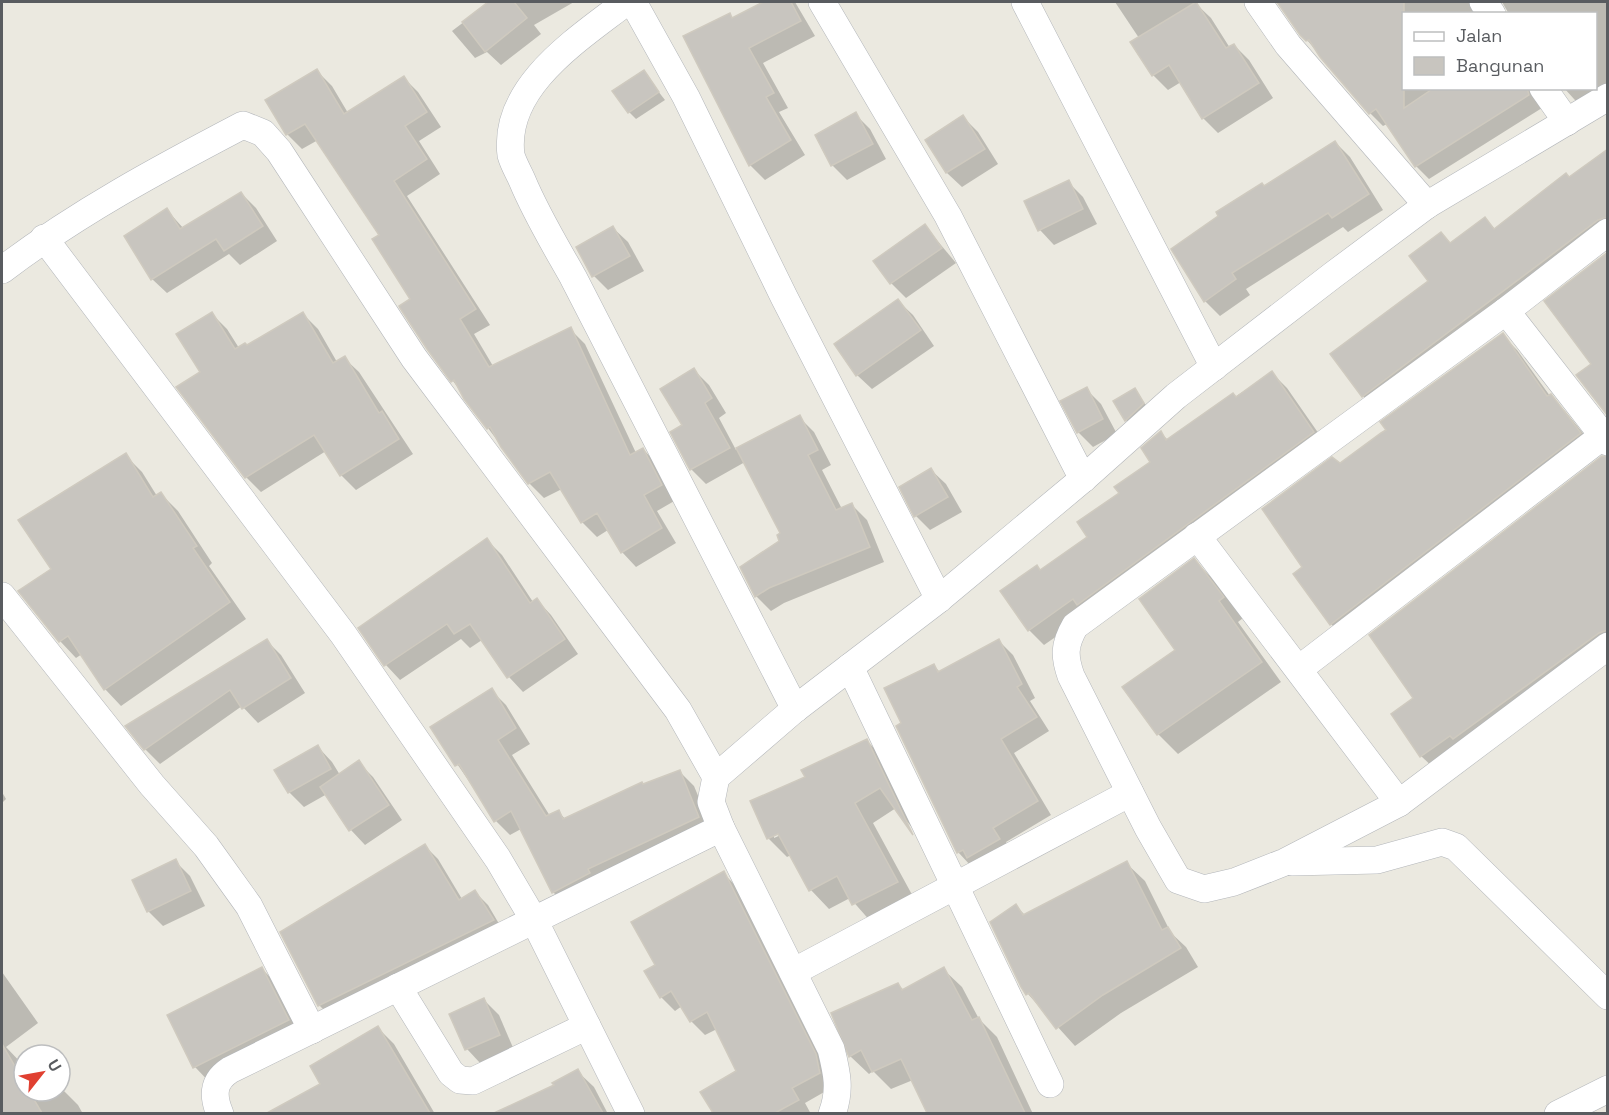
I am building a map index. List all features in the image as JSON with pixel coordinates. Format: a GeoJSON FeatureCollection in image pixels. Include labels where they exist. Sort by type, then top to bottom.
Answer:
{"type":"FeatureCollection","features":[{"type":"Feature","properties":{"kind":"street"},"geometry":{"type":"LineString","coordinates":[[626,2],[547,64],[522,100],[513,132],[511,156],[534,209],[573,277],[795,709]]}},
{"type":"Feature","properties":{"kind":"street"},"geometry":{"type":"LineString","coordinates":[[633,2],[686,97],[795,318],[939,599]]}},
{"type":"Feature","properties":{"kind":"street"},"geometry":{"type":"LineString","coordinates":[[822,2],[948,216],[1083,479]]}},
{"type":"Feature","properties":{"kind":"street"},"geometry":{"type":"LineString","coordinates":[[1025,2],[1214,367]]}},
{"type":"Feature","properties":{"kind":"street"},"geometry":{"type":"LineString","coordinates":[[1258,2],[1288,45],[1427,205]]}},
{"type":"Feature","properties":{"kind":"street"},"geometry":{"type":"LineString","coordinates":[[1544,90],[1567,122]]}},
{"type":"Feature","properties":{"kind":"street"},"geometry":{"type":"LineString","coordinates":[[832,1113],[838,1095],[838,1075],[831,1049],[721,828],[711,802],[716,777],[795,709],[939,599],[1083,479],[1176,396],[1214,367],[1427,205],[1608,97]]}},
{"type":"Feature","properties":{"kind":"street"},"geometry":{"type":"LineString","coordinates":[[2,270],[44,238],[149,174],[243,125],[263,133],[279,151],[414,358],[678,710],[716,777]]}},
{"type":"Feature","properties":{"kind":"street"},"geometry":{"type":"LineString","coordinates":[[1608,232],[1506,311],[1075,626],[1065,644],[1065,658],[1071,676],[1130,793],[1178,880],[1190,886],[1212,888],[1285,862],[1399,802],[1608,646]]}},
{"type":"Feature","properties":{"kind":"street"},"geometry":{"type":"LineString","coordinates":[[44,238],[343,633],[498,859],[534,920],[631,1113]]}},
{"type":"Feature","properties":{"kind":"street"},"geometry":{"type":"LineString","coordinates":[[1299,669],[1606,436],[1506,311]]}},
{"type":"Feature","properties":{"kind":"street"},"geometry":{"type":"LineString","coordinates":[[1197,536],[1399,802]]}},
{"type":"Feature","properties":{"kind":"street"},"geometry":{"type":"LineString","coordinates":[[2,596],[152,785],[206,846],[249,906],[312,1030]]}},
{"type":"Feature","properties":{"kind":"street"},"geometry":{"type":"LineString","coordinates":[[850,667],[1050,1084]]}},
{"type":"Feature","properties":{"kind":"street"},"geometry":{"type":"LineString","coordinates":[[793,972],[1130,793]]}},
{"type":"Feature","properties":{"kind":"street"},"geometry":{"type":"LineString","coordinates":[[220,1113],[214,1089],[220,1076],[721,828]]}},
{"type":"Feature","properties":{"kind":"street"},"geometry":{"type":"LineString","coordinates":[[1285,862],[1377,860],[1442,842],[1456,847],[1608,996]]}},
{"type":"Feature","properties":{"kind":"street"},"geometry":{"type":"LineString","coordinates":[[398,987],[451,1072],[460,1080],[473,1081],[587,1026]]}},
{"type":"Feature","properties":{"kind":"street"},"geometry":{"type":"LineString","coordinates":[[1558,1113],[1608,1089]]}},
{"type":"Feature","properties":{"kind":"building"},"geometry":{"type":"Polygon","coordinates":[[[488,2],[514,2],[527,18],[485,52],[462,22],[488,2]]]}},
{"type":"Feature","properties":{"kind":"building"},"geometry":{"type":"Polygon","coordinates":[[[763,2],[791,2],[801,21],[749,48],[774,93],[766,97],[791,140],[749,166],[683,36],[730,13],[732,18],[763,2]]]}},
{"type":"Feature","properties":{"kind":"building"},"geometry":{"type":"Polygon","coordinates":[[[1196,2],[1226,48],[1234,44],[1259,83],[1202,119],[1169,65],[1152,76],[1130,42],[1196,2]]]}},
{"type":"Feature","properties":{"kind":"building"},"geometry":{"type":"Polygon","coordinates":[[[1277,2],[1404,2],[1402,90],[1404,90],[1404,108],[1431,90],[1528,90],[1529,95],[1415,167],[1376,109],[1369,114],[1320,57],[1309,40],[1306,41],[1277,2]]]}},
{"type":"Feature","properties":{"kind":"building"},"geometry":{"type":"Polygon","coordinates":[[[317,69],[344,114],[404,76],[427,112],[405,126],[427,159],[394,181],[476,309],[460,319],[489,367],[571,327],[630,455],[643,448],[662,485],[644,495],[662,528],[621,553],[597,513],[581,523],[550,472],[528,484],[501,447],[490,427],[487,429],[464,399],[454,380],[451,382],[399,306],[410,299],[372,239],[379,235],[305,124],[286,135],[265,100],[317,69]]]}},
{"type":"Feature","properties":{"kind":"building"},"geometry":{"type":"Polygon","coordinates":[[[644,70],[659,92],[628,113],[612,91],[644,70]]]}},
{"type":"Feature","properties":{"kind":"building"},"geometry":{"type":"Polygon","coordinates":[[[856,112],[873,144],[831,166],[815,135],[856,112]]]}},
{"type":"Feature","properties":{"kind":"building"},"geometry":{"type":"Polygon","coordinates":[[[963,115],[985,149],[946,173],[925,140],[963,115]]]}},
{"type":"Feature","properties":{"kind":"building"},"geometry":{"type":"Polygon","coordinates":[[[1335,141],[1369,194],[1332,218],[1328,213],[1232,273],[1236,279],[1204,302],[1171,249],[1218,216],[1216,212],[1262,183],[1264,186],[1335,141]]]}},
{"type":"Feature","properties":{"kind":"building"},"geometry":{"type":"Polygon","coordinates":[[[1608,149],[1608,217],[1598,220],[1362,397],[1330,354],[1428,281],[1409,256],[1441,232],[1450,243],[1485,217],[1494,229],[1566,173],[1569,177],[1608,149]]]}},
{"type":"Feature","properties":{"kind":"building"},"geometry":{"type":"Polygon","coordinates":[[[1069,180],[1083,209],[1038,231],[1024,201],[1069,180]]]}},
{"type":"Feature","properties":{"kind":"building"},"geometry":{"type":"Polygon","coordinates":[[[241,192],[263,226],[224,251],[216,239],[151,280],[124,236],[167,208],[180,229],[241,192]]]}},
{"type":"Feature","properties":{"kind":"building"},"geometry":{"type":"Polygon","coordinates":[[[925,224],[942,248],[890,284],[873,261],[925,224]]]}},
{"type":"Feature","properties":{"kind":"building"},"geometry":{"type":"Polygon","coordinates":[[[613,226],[630,256],[592,277],[576,247],[613,226]]]}},
{"type":"Feature","properties":{"kind":"building"},"geometry":{"type":"Polygon","coordinates":[[[1608,252],[1608,416],[1576,375],[1591,364],[1544,301],[1608,252]]]}},
{"type":"Feature","properties":{"kind":"building"},"geometry":{"type":"Polygon","coordinates":[[[898,299],[921,330],[856,376],[834,344],[898,299]]]}},
{"type":"Feature","properties":{"kind":"building"},"geometry":{"type":"Polygon","coordinates":[[[212,312],[235,349],[245,343],[247,345],[303,312],[333,363],[345,356],[379,413],[382,411],[399,439],[340,476],[314,435],[245,478],[176,387],[200,372],[176,334],[212,312]]]}},
{"type":"Feature","properties":{"kind":"building"},"geometry":{"type":"Polygon","coordinates":[[[1503,333],[1547,396],[1551,394],[1581,433],[1330,625],[1293,574],[1302,567],[1262,509],[1332,457],[1340,463],[1386,430],[1380,422],[1503,333]]]}},
{"type":"Feature","properties":{"kind":"building"},"geometry":{"type":"Polygon","coordinates":[[[694,368],[712,398],[705,403],[730,448],[690,470],[670,432],[682,425],[660,389],[694,368]]]}},
{"type":"Feature","properties":{"kind":"building"},"geometry":{"type":"Polygon","coordinates":[[[1272,371],[1314,432],[1077,605],[1073,599],[1028,631],[1000,591],[1037,565],[1040,570],[1087,537],[1077,522],[1119,493],[1114,487],[1150,462],[1141,448],[1161,431],[1166,440],[1233,393],[1236,397],[1272,371]]]}},
{"type":"Feature","properties":{"kind":"building"},"geometry":{"type":"Polygon","coordinates":[[[1087,387],[1103,419],[1077,433],[1060,401],[1087,387]]]}},
{"type":"Feature","properties":{"kind":"building"},"geometry":{"type":"Polygon","coordinates":[[[1135,388],[1144,403],[1125,421],[1113,401],[1135,388]]]}},
{"type":"Feature","properties":{"kind":"building"},"geometry":{"type":"Polygon","coordinates":[[[800,415],[818,450],[808,455],[836,510],[852,503],[870,547],[769,588],[755,597],[740,567],[779,541],[777,535],[780,533],[736,448],[800,415]]]}},
{"type":"Feature","properties":{"kind":"building"},"geometry":{"type":"Polygon","coordinates":[[[126,453],[153,497],[161,492],[197,546],[193,548],[230,602],[104,690],[68,636],[59,642],[18,591],[51,569],[18,520],[126,453]]]}},
{"type":"Feature","properties":{"kind":"building"},"geometry":{"type":"Polygon","coordinates":[[[1602,456],[1608,457],[1608,630],[1599,633],[1453,739],[1450,736],[1420,757],[1391,714],[1413,698],[1369,635],[1602,456]]]}},
{"type":"Feature","properties":{"kind":"building"},"geometry":{"type":"Polygon","coordinates":[[[931,468],[948,497],[914,517],[899,487],[931,468]]]}},
{"type":"Feature","properties":{"kind":"building"},"geometry":{"type":"Polygon","coordinates":[[[487,538],[530,603],[537,598],[565,639],[507,678],[470,624],[454,634],[447,624],[384,666],[358,628],[487,538]]]}},
{"type":"Feature","properties":{"kind":"building"},"geometry":{"type":"Polygon","coordinates":[[[1194,558],[1224,597],[1219,601],[1262,662],[1157,735],[1122,687],[1175,650],[1139,599],[1194,558]]]}},
{"type":"Feature","properties":{"kind":"building"},"geometry":{"type":"Polygon","coordinates":[[[267,639],[291,678],[242,709],[230,690],[144,750],[125,726],[267,639]]]}},
{"type":"Feature","properties":{"kind":"building"},"geometry":{"type":"Polygon","coordinates":[[[999,639],[1022,684],[1017,687],[1037,717],[1001,739],[1038,801],[993,828],[1000,839],[967,858],[963,850],[957,853],[896,726],[901,723],[884,688],[934,664],[938,672],[999,639]]]}},
{"type":"Feature","properties":{"kind":"building"},"geometry":{"type":"Polygon","coordinates":[[[492,688],[516,728],[498,740],[546,816],[559,810],[563,819],[642,782],[643,784],[680,770],[699,817],[588,869],[590,873],[552,893],[511,811],[494,822],[459,764],[455,766],[430,727],[492,688]]]}},
{"type":"Feature","properties":{"kind":"building"},"geometry":{"type":"Polygon","coordinates":[[[867,739],[913,835],[880,788],[855,803],[898,882],[852,905],[837,876],[809,891],[778,834],[767,839],[750,801],[805,777],[801,770],[867,739]]]}},
{"type":"Feature","properties":{"kind":"building"},"geometry":{"type":"Polygon","coordinates":[[[318,745],[331,769],[288,793],[274,770],[318,745]]]}},
{"type":"Feature","properties":{"kind":"building"},"geometry":{"type":"Polygon","coordinates":[[[359,760],[389,805],[349,831],[320,787],[359,760]]]}},
{"type":"Feature","properties":{"kind":"building"},"geometry":{"type":"Polygon","coordinates":[[[425,844],[459,900],[475,890],[494,920],[318,1006],[280,932],[425,844]]]}},
{"type":"Feature","properties":{"kind":"building"},"geometry":{"type":"Polygon","coordinates":[[[176,859],[191,891],[147,912],[132,880],[176,859]]]}},
{"type":"Feature","properties":{"kind":"building"},"geometry":{"type":"Polygon","coordinates":[[[1127,861],[1162,930],[1168,927],[1181,948],[1103,995],[1056,1029],[1029,993],[1026,995],[1021,987],[990,922],[1016,904],[1023,915],[1127,861]]]}},
{"type":"Feature","properties":{"kind":"building"},"geometry":{"type":"Polygon","coordinates":[[[724,871],[816,1054],[820,1073],[792,1088],[799,1100],[775,1113],[713,1113],[700,1092],[736,1071],[707,1012],[690,1022],[671,991],[660,998],[644,971],[655,965],[631,922],[724,871]]]}},
{"type":"Feature","properties":{"kind":"building"},"geometry":{"type":"Polygon","coordinates":[[[262,967],[289,1020],[193,1068],[167,1015],[262,967]]]}},
{"type":"Feature","properties":{"kind":"building"},"geometry":{"type":"Polygon","coordinates":[[[944,967],[972,1020],[979,1017],[1025,1113],[927,1113],[901,1059],[872,1072],[861,1050],[849,1057],[831,1013],[898,983],[902,990],[944,967]]]}},
{"type":"Feature","properties":{"kind":"building"},"geometry":{"type":"Polygon","coordinates":[[[484,998],[500,1035],[465,1050],[449,1014],[484,998]]]}},
{"type":"Feature","properties":{"kind":"building"},"geometry":{"type":"Polygon","coordinates":[[[378,1026],[430,1113],[267,1113],[320,1084],[310,1066],[378,1026]]]}},
{"type":"Feature","properties":{"kind":"building"},"geometry":{"type":"Polygon","coordinates":[[[2,1044],[12,1061],[12,1103],[36,1103],[42,1113],[2,1113],[2,1044]]]}},
{"type":"Feature","properties":{"kind":"building"},"geometry":{"type":"Polygon","coordinates":[[[578,1069],[603,1113],[494,1113],[554,1085],[552,1083],[578,1069]]]}}]}
